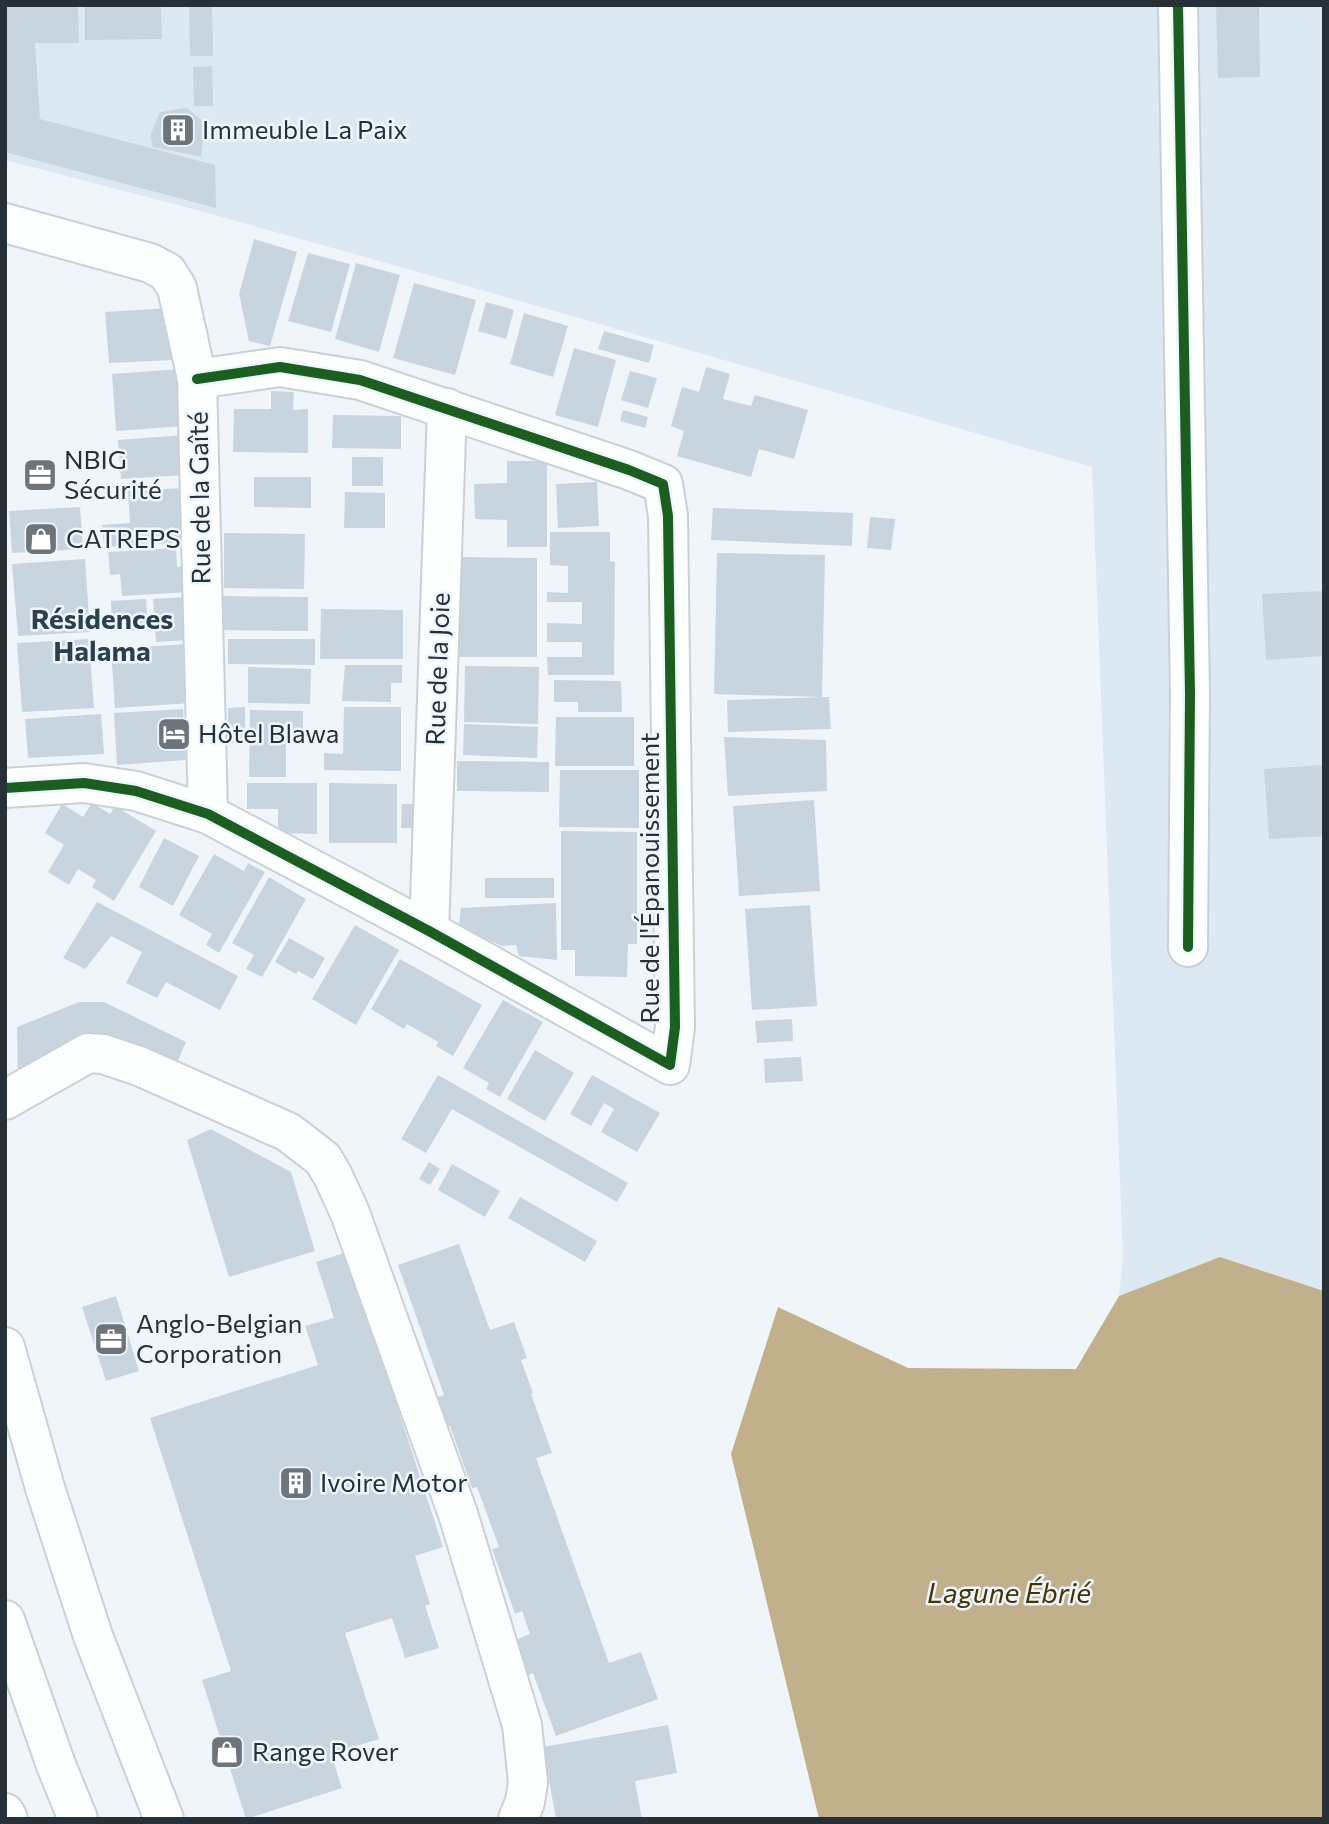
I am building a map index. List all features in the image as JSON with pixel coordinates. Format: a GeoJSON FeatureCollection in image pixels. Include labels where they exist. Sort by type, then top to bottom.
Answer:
{"type":"FeatureCollection","features":[{"type":"Feature","properties":{"kind":"main road"},"geometry":{"type":"LineString","coordinates":[[1178,5],[1190,694],[1188,947]]}},
{"type":"Feature","properties":{"kind":"main road","name":"Rue de la Gaîté"},"geometry":{"type":"LineString","coordinates":[[5,223],[150,262],[167,272],[177,288],[197,379],[208,814]]}},
{"type":"Feature","properties":{"kind":"main road","name":"Rue de l'Épanouissement"},"geometry":{"type":"LineString","coordinates":[[5,788],[84,783],[136,791],[208,814],[429,931],[670,1065],[675,1027],[668,516],[663,484],[360,380],[280,367],[197,379]]}},
{"type":"Feature","properties":{"kind":"main road","name":"Rue de la Joie"},"geometry":{"type":"LineString","coordinates":[[429,931],[447,408]]}},
{"type":"Feature","properties":{"kind":"main road"},"geometry":{"type":"LineString","coordinates":[[5,1100],[88,1053],[103,1054],[139,1066],[288,1132],[323,1159],[334,1175],[350,1213],[458,1514],[522,1725],[528,1782],[525,1802],[518,1819]]}},
{"type":"Feature","properties":{"kind":"main road"},"geometry":{"type":"LineString","coordinates":[[5,1347],[45,1488],[93,1636],[164,1819]]}},
{"type":"Feature","properties":{"kind":"main road"},"geometry":{"type":"LineString","coordinates":[[5,1620],[78,1819]]}},
{"type":"Feature","properties":{"kind":"main road"},"geometry":{"type":"LineString","coordinates":[[5,1813],[8,1819]]}},
{"type":"Feature","properties":{"kind":"shaded area"},"geometry":{"type":"Polygon","coordinates":[[[5,5],[1324,5],[1324,1291],[1220,1257],[1119,1296],[1123,1258],[1092,467],[468,286],[197,210],[5,160],[5,5]]]}},
{"type":"Feature","properties":{"kind":"water","name":"Lagune Ébrié"},"geometry":{"type":"Polygon","coordinates":[[[1220,1257],[1324,1291],[1324,1819],[819,1819],[731,1454],[778,1307],[908,1368],[1076,1369],[1119,1296],[1220,1257]]]}},
{"type":"Feature","properties":{"kind":"building"},"geometry":{"type":"Polygon","coordinates":[[[5,5],[78,5],[79,43],[35,43],[40,119],[215,165],[216,208],[5,152],[5,5]]]}},
{"type":"Feature","properties":{"kind":"building"},"geometry":{"type":"Polygon","coordinates":[[[85,5],[161,5],[162,39],[85,40],[85,5]]]}},
{"type":"Feature","properties":{"kind":"building"},"geometry":{"type":"Polygon","coordinates":[[[189,5],[212,5],[213,56],[190,56],[189,5]]]}},
{"type":"Feature","properties":{"kind":"building"},"geometry":{"type":"Polygon","coordinates":[[[1216,5],[1259,5],[1260,77],[1218,78],[1216,5]]]}},
{"type":"Feature","properties":{"kind":"building"},"geometry":{"type":"Polygon","coordinates":[[[212,66],[213,106],[194,106],[193,67],[212,66]]]}},
{"type":"Feature","properties":{"kind":"building","name":"Immeuble La Paix"},"geometry":{"type":"Polygon","coordinates":[[[187,108],[205,123],[201,157],[153,147],[150,136],[160,112],[187,108]]]}},
{"type":"Feature","properties":{"kind":"building"},"geometry":{"type":"Polygon","coordinates":[[[254,239],[297,252],[270,346],[249,341],[239,294],[254,239]]]}},
{"type":"Feature","properties":{"kind":"building"},"geometry":{"type":"Polygon","coordinates":[[[308,253],[350,264],[331,332],[288,321],[308,253]]]}},
{"type":"Feature","properties":{"kind":"building"},"geometry":{"type":"Polygon","coordinates":[[[356,263],[400,275],[379,352],[335,339],[356,263]]]}},
{"type":"Feature","properties":{"kind":"building"},"geometry":{"type":"Polygon","coordinates":[[[414,283],[476,300],[455,375],[393,358],[414,283]]]}},
{"type":"Feature","properties":{"kind":"building"},"geometry":{"type":"Polygon","coordinates":[[[486,302],[514,310],[506,339],[478,331],[486,302]]]}},
{"type":"Feature","properties":{"kind":"building"},"geometry":{"type":"Polygon","coordinates":[[[169,308],[173,360],[109,363],[105,312],[169,308]]]}},
{"type":"Feature","properties":{"kind":"building"},"geometry":{"type":"Polygon","coordinates":[[[524,313],[568,326],[553,377],[510,364],[524,313]]]}},
{"type":"Feature","properties":{"kind":"building"},"geometry":{"type":"Polygon","coordinates":[[[604,331],[654,345],[649,363],[598,349],[604,331]]]}},
{"type":"Feature","properties":{"kind":"building"},"geometry":{"type":"Polygon","coordinates":[[[574,348],[616,360],[598,427],[555,415],[574,348]]]}},
{"type":"Feature","properties":{"kind":"building"},"geometry":{"type":"Polygon","coordinates":[[[706,367],[730,374],[723,399],[751,406],[755,395],[808,410],[794,459],[759,449],[751,477],[677,456],[684,431],[671,426],[682,387],[699,392],[706,367]]]}},
{"type":"Feature","properties":{"kind":"building"},"geometry":{"type":"Polygon","coordinates":[[[181,369],[185,426],[116,431],[112,374],[181,369]]]}},
{"type":"Feature","properties":{"kind":"building"},"geometry":{"type":"Polygon","coordinates":[[[630,371],[657,378],[648,408],[621,400],[630,371]]]}},
{"type":"Feature","properties":{"kind":"building"},"geometry":{"type":"Polygon","coordinates":[[[271,391],[294,392],[293,410],[308,409],[308,453],[233,452],[234,409],[271,409],[271,391]]]}},
{"type":"Feature","properties":{"kind":"building"},"geometry":{"type":"Polygon","coordinates":[[[623,410],[648,417],[645,428],[620,421],[623,410]]]}},
{"type":"Feature","properties":{"kind":"building"},"geometry":{"type":"Polygon","coordinates":[[[333,415],[401,416],[401,449],[332,448],[333,415]]]}},
{"type":"Feature","properties":{"kind":"building"},"geometry":{"type":"Polygon","coordinates":[[[184,435],[186,475],[121,479],[118,440],[184,435]]]}},
{"type":"Feature","properties":{"kind":"building"},"geometry":{"type":"Polygon","coordinates":[[[352,457],[383,457],[383,486],[352,486],[352,457]]]}},
{"type":"Feature","properties":{"kind":"building"},"geometry":{"type":"Polygon","coordinates":[[[507,461],[547,461],[547,547],[507,547],[507,520],[475,519],[474,484],[507,483],[507,461]]]}},
{"type":"Feature","properties":{"kind":"building"},"geometry":{"type":"Polygon","coordinates":[[[254,477],[311,477],[311,508],[254,507],[254,477]]]}},
{"type":"Feature","properties":{"kind":"building"},"geometry":{"type":"Polygon","coordinates":[[[597,482],[599,526],[558,528],[556,484],[597,482]]]}},
{"type":"Feature","properties":{"kind":"building"},"geometry":{"type":"Polygon","coordinates":[[[184,488],[188,542],[104,547],[102,525],[130,523],[128,491],[184,488]]]}},
{"type":"Feature","properties":{"kind":"building"},"geometry":{"type":"Polygon","coordinates":[[[345,492],[385,493],[385,528],[344,528],[345,492]]]}},
{"type":"Feature","properties":{"kind":"building"},"geometry":{"type":"Polygon","coordinates":[[[80,507],[83,549],[12,553],[9,511],[80,507]]]}},
{"type":"Feature","properties":{"kind":"building"},"geometry":{"type":"Polygon","coordinates":[[[713,508],[853,513],[852,546],[711,540],[713,508]]]}},
{"type":"Feature","properties":{"kind":"building"},"geometry":{"type":"Polygon","coordinates":[[[870,517],[895,519],[891,550],[867,548],[870,517]]]}},
{"type":"Feature","properties":{"kind":"building"},"geometry":{"type":"Polygon","coordinates":[[[550,532],[610,532],[610,561],[615,562],[614,675],[548,675],[547,657],[582,657],[582,642],[547,642],[547,623],[582,624],[582,602],[547,602],[547,592],[568,593],[568,566],[550,565],[550,532]]]}},
{"type":"Feature","properties":{"kind":"building"},"geometry":{"type":"Polygon","coordinates":[[[224,533],[305,534],[304,589],[224,588],[224,533]]]}},
{"type":"Feature","properties":{"kind":"building"},"geometry":{"type":"Polygon","coordinates":[[[176,548],[177,567],[188,566],[190,592],[122,596],[120,574],[110,575],[108,552],[176,548]]]}},
{"type":"Feature","properties":{"kind":"building"},"geometry":{"type":"Polygon","coordinates":[[[717,553],[825,555],[822,697],[714,694],[717,553]]]}},
{"type":"Feature","properties":{"kind":"building"},"geometry":{"type":"Polygon","coordinates":[[[459,557],[537,558],[537,657],[459,657],[459,557]]]}},
{"type":"Feature","properties":{"kind":"building"},"geometry":{"type":"Polygon","coordinates":[[[85,559],[90,632],[18,636],[12,564],[85,559]]]}},
{"type":"Feature","properties":{"kind":"building"},"geometry":{"type":"Polygon","coordinates":[[[1324,591],[1324,656],[1266,660],[1262,594],[1324,591]]]}},
{"type":"Feature","properties":{"kind":"building"},"geometry":{"type":"Polygon","coordinates":[[[220,596],[308,597],[308,631],[220,630],[220,596]]]}},
{"type":"Feature","properties":{"kind":"building"},"geometry":{"type":"Polygon","coordinates":[[[186,597],[189,640],[156,642],[153,599],[186,597]]]}},
{"type":"Feature","properties":{"kind":"building"},"geometry":{"type":"Polygon","coordinates":[[[146,599],[148,630],[112,631],[111,601],[146,599]]]}},
{"type":"Feature","properties":{"kind":"building"},"geometry":{"type":"Polygon","coordinates":[[[321,609],[403,610],[403,659],[320,659],[321,609]]]}},
{"type":"Feature","properties":{"kind":"building"},"geometry":{"type":"Polygon","coordinates":[[[89,639],[94,708],[22,712],[17,643],[89,639]]]}},
{"type":"Feature","properties":{"kind":"building"},"geometry":{"type":"Polygon","coordinates":[[[228,639],[315,639],[315,665],[228,664],[228,639]]]}},
{"type":"Feature","properties":{"kind":"building"},"geometry":{"type":"Polygon","coordinates":[[[189,644],[192,703],[115,708],[111,649],[189,644]]]}},
{"type":"Feature","properties":{"kind":"building"},"geometry":{"type":"Polygon","coordinates":[[[345,665],[402,665],[402,683],[391,683],[391,702],[342,701],[345,665]]]}},
{"type":"Feature","properties":{"kind":"building"},"geometry":{"type":"Polygon","coordinates":[[[465,666],[539,667],[538,724],[464,722],[465,666]]]}},
{"type":"Feature","properties":{"kind":"building"},"geometry":{"type":"Polygon","coordinates":[[[248,667],[311,669],[310,704],[248,703],[248,667]]]}},
{"type":"Feature","properties":{"kind":"building"},"geometry":{"type":"Polygon","coordinates":[[[554,680],[621,681],[622,712],[578,712],[578,702],[554,702],[554,680]]]}},
{"type":"Feature","properties":{"kind":"building"},"geometry":{"type":"Polygon","coordinates":[[[829,697],[831,729],[728,732],[727,700],[829,697]]]}},
{"type":"Feature","properties":{"kind":"building"},"geometry":{"type":"Polygon","coordinates":[[[245,707],[245,743],[228,743],[228,708],[245,707]]]}},
{"type":"Feature","properties":{"kind":"building"},"geometry":{"type":"Polygon","coordinates":[[[344,707],[401,707],[401,771],[324,770],[324,753],[343,754],[344,707]]]}},
{"type":"Feature","properties":{"kind":"building"},"geometry":{"type":"Polygon","coordinates":[[[183,709],[186,760],[117,765],[114,713],[183,709]]]}},
{"type":"Feature","properties":{"kind":"building"},"geometry":{"type":"Polygon","coordinates":[[[250,710],[303,711],[303,743],[286,743],[286,777],[249,777],[250,710]]]}},
{"type":"Feature","properties":{"kind":"building"},"geometry":{"type":"Polygon","coordinates":[[[101,714],[104,754],[28,758],[25,719],[101,714]]]}},
{"type":"Feature","properties":{"kind":"building"},"geometry":{"type":"Polygon","coordinates":[[[556,717],[634,717],[634,766],[555,766],[556,717]]]}},
{"type":"Feature","properties":{"kind":"building"},"geometry":{"type":"Polygon","coordinates":[[[464,724],[538,727],[537,758],[463,755],[464,724]]]}},
{"type":"Feature","properties":{"kind":"building"},"geometry":{"type":"Polygon","coordinates":[[[724,737],[826,740],[827,791],[728,796],[724,737]]]}},
{"type":"Feature","properties":{"kind":"building"},"geometry":{"type":"Polygon","coordinates":[[[457,761],[549,762],[549,792],[457,791],[457,761]]]}},
{"type":"Feature","properties":{"kind":"building"},"geometry":{"type":"Polygon","coordinates":[[[1324,765],[1324,836],[1269,839],[1264,769],[1324,765]]]}},
{"type":"Feature","properties":{"kind":"building"},"geometry":{"type":"Polygon","coordinates":[[[560,770],[639,770],[639,828],[559,827],[560,770]]]}},
{"type":"Feature","properties":{"kind":"building"},"geometry":{"type":"Polygon","coordinates":[[[247,783],[317,783],[317,834],[278,833],[278,809],[247,809],[247,783]]]}},
{"type":"Feature","properties":{"kind":"building"},"geometry":{"type":"Polygon","coordinates":[[[329,783],[397,784],[397,843],[329,843],[329,783]]]}},
{"type":"Feature","properties":{"kind":"building"},"geometry":{"type":"Polygon","coordinates":[[[814,800],[820,891],[739,896],[733,806],[814,800]]]}},
{"type":"Feature","properties":{"kind":"building"},"geometry":{"type":"Polygon","coordinates":[[[92,803],[110,814],[115,806],[156,831],[114,901],[92,887],[96,880],[78,869],[69,885],[48,872],[64,845],[45,833],[62,804],[83,817],[92,803]]]}},
{"type":"Feature","properties":{"kind":"building"},"geometry":{"type":"Polygon","coordinates":[[[402,804],[414,804],[414,828],[401,828],[402,804]]]}},
{"type":"Feature","properties":{"kind":"building"},"geometry":{"type":"Polygon","coordinates":[[[561,831],[637,832],[637,944],[628,944],[627,977],[575,976],[575,950],[561,950],[561,831]]]}},
{"type":"Feature","properties":{"kind":"building"},"geometry":{"type":"Polygon","coordinates":[[[164,838],[199,856],[173,906],[139,887],[164,838]]]}},
{"type":"Feature","properties":{"kind":"building"},"geometry":{"type":"Polygon","coordinates":[[[214,854],[244,871],[248,863],[265,872],[219,953],[206,945],[212,934],[179,915],[214,854]]]}},
{"type":"Feature","properties":{"kind":"building"},"geometry":{"type":"Polygon","coordinates":[[[269,877],[306,899],[262,977],[246,969],[254,955],[232,943],[269,877]]]}},
{"type":"Feature","properties":{"kind":"building"},"geometry":{"type":"Polygon","coordinates":[[[485,878],[554,878],[554,898],[485,898],[485,878]]]}},
{"type":"Feature","properties":{"kind":"building"},"geometry":{"type":"Polygon","coordinates":[[[97,902],[238,976],[220,1010],[166,982],[157,998],[126,983],[142,952],[111,936],[85,969],[63,958],[97,902]]]}},
{"type":"Feature","properties":{"kind":"building"},"geometry":{"type":"Polygon","coordinates":[[[556,903],[557,960],[519,956],[516,945],[502,946],[480,936],[469,936],[459,925],[461,908],[556,903]]]}},
{"type":"Feature","properties":{"kind":"building"},"geometry":{"type":"Polygon","coordinates":[[[810,905],[817,1006],[752,1010],[745,909],[810,905]]]}},
{"type":"Feature","properties":{"kind":"building"},"geometry":{"type":"Polygon","coordinates":[[[355,925],[399,950],[356,1025],[312,999],[355,925]]]}},
{"type":"Feature","properties":{"kind":"building"},"geometry":{"type":"Polygon","coordinates":[[[289,938],[325,958],[313,979],[298,971],[296,974],[275,962],[289,938]]]}},
{"type":"Feature","properties":{"kind":"building"},"geometry":{"type":"Polygon","coordinates":[[[400,959],[482,1005],[453,1056],[436,1046],[438,1042],[407,1024],[404,1029],[371,1009],[400,959]]]}},
{"type":"Feature","properties":{"kind":"building"},"geometry":{"type":"Polygon","coordinates":[[[503,1000],[543,1022],[500,1097],[486,1089],[489,1083],[463,1068],[503,1000]]]}},
{"type":"Feature","properties":{"kind":"building"},"geometry":{"type":"Polygon","coordinates":[[[79,1002],[104,1002],[186,1042],[172,1074],[100,1037],[18,1077],[17,1027],[79,1002]]]}},
{"type":"Feature","properties":{"kind":"building"},"geometry":{"type":"Polygon","coordinates":[[[792,1019],[793,1041],[757,1043],[755,1021],[792,1019]]]}},
{"type":"Feature","properties":{"kind":"building"},"geometry":{"type":"Polygon","coordinates":[[[535,1050],[574,1073],[545,1121],[507,1099],[535,1050]]]}},
{"type":"Feature","properties":{"kind":"building"},"geometry":{"type":"Polygon","coordinates":[[[801,1057],[803,1081],[765,1083],[764,1059],[801,1057]]]}},
{"type":"Feature","properties":{"kind":"building"},"geometry":{"type":"Polygon","coordinates":[[[438,1075],[628,1183],[617,1202],[452,1109],[426,1153],[401,1139],[438,1075]]]}},
{"type":"Feature","properties":{"kind":"building"},"geometry":{"type":"Polygon","coordinates":[[[592,1075],[660,1113],[637,1152],[601,1132],[614,1109],[604,1103],[591,1126],[570,1114],[592,1075]]]}},
{"type":"Feature","properties":{"kind":"building"},"geometry":{"type":"Polygon","coordinates":[[[211,1129],[291,1172],[315,1251],[229,1277],[187,1140],[211,1129]]]}},
{"type":"Feature","properties":{"kind":"building"},"geometry":{"type":"Polygon","coordinates":[[[429,1162],[440,1169],[430,1185],[419,1179],[429,1162]]]}},
{"type":"Feature","properties":{"kind":"building"},"geometry":{"type":"Polygon","coordinates":[[[452,1164],[500,1191],[485,1217],[438,1190],[452,1164]]]}},
{"type":"Feature","properties":{"kind":"building"},"geometry":{"type":"Polygon","coordinates":[[[520,1197],[597,1241],[585,1262],[508,1218],[520,1197]]]}},
{"type":"Feature","properties":{"kind":"building"},"geometry":{"type":"Polygon","coordinates":[[[459,1244],[490,1330],[514,1322],[527,1358],[521,1360],[552,1453],[536,1458],[609,1663],[641,1652],[658,1699],[556,1736],[533,1673],[525,1676],[512,1641],[530,1634],[522,1611],[515,1614],[492,1549],[499,1547],[477,1487],[472,1488],[450,1426],[441,1429],[430,1399],[444,1395],[398,1265],[459,1244]]]}},
{"type":"Feature","properties":{"kind":"building","name":"Ivoire Motor"},"geometry":{"type":"Polygon","coordinates":[[[347,1252],[443,1547],[415,1556],[430,1604],[425,1606],[439,1648],[405,1658],[392,1618],[345,1633],[379,1739],[331,1754],[342,1788],[246,1819],[202,1680],[231,1671],[150,1418],[318,1365],[305,1326],[334,1318],[316,1262],[347,1252]]]}},
{"type":"Feature","properties":{"kind":"building","name":"Anglo-Belgian Corporation"},"geometry":{"type":"Polygon","coordinates":[[[116,1296],[139,1371],[106,1381],[82,1307],[116,1296]]]}},
{"type":"Feature","properties":{"kind":"building"},"geometry":{"type":"Polygon","coordinates":[[[668,1725],[677,1773],[635,1781],[642,1819],[556,1819],[543,1747],[668,1725]]]}},
{"type":"Feature","properties":{"kind":"cycle path"},"geometry":{"type":"LineString","coordinates":[[1178,5],[1190,694],[1188,947]]}},
{"type":"Feature","properties":{"kind":"cycle path"},"geometry":{"type":"LineString","coordinates":[[5,788],[84,783],[136,791],[208,814],[429,931],[670,1065],[675,1027],[668,516],[663,484],[629,470],[360,380],[280,367],[197,379]]}},
{"type":"Feature","properties":{"kind":"place","name":"Immeuble La Paix"},"geometry":{"type":"Point","coordinates":[178,130]}},
{"type":"Feature","properties":{"kind":"place","name":"NBIG Sécurité"},"geometry":{"type":"Point","coordinates":[40,475]}},
{"type":"Feature","properties":{"kind":"place","name":"CATREPS"},"geometry":{"type":"Point","coordinates":[41,539]}},
{"type":"Feature","properties":{"kind":"place","name":"Hôtel Blawa"},"geometry":{"type":"Point","coordinates":[174,734]}},
{"type":"Feature","properties":{"kind":"place","name":"Anglo-Belgian Corporation"},"geometry":{"type":"Point","coordinates":[111,1339]}},
{"type":"Feature","properties":{"kind":"place","name":"Ivoire Motor"},"geometry":{"type":"Point","coordinates":[296,1483]}},
{"type":"Feature","properties":{"kind":"place","name":"Range Rover"},"geometry":{"type":"Point","coordinates":[227,1752]}},
{"type":"Feature","properties":{"kind":"district","name":"Résidences Halama"},"geometry":{"type":"Point","coordinates":[102,635]}}]}
